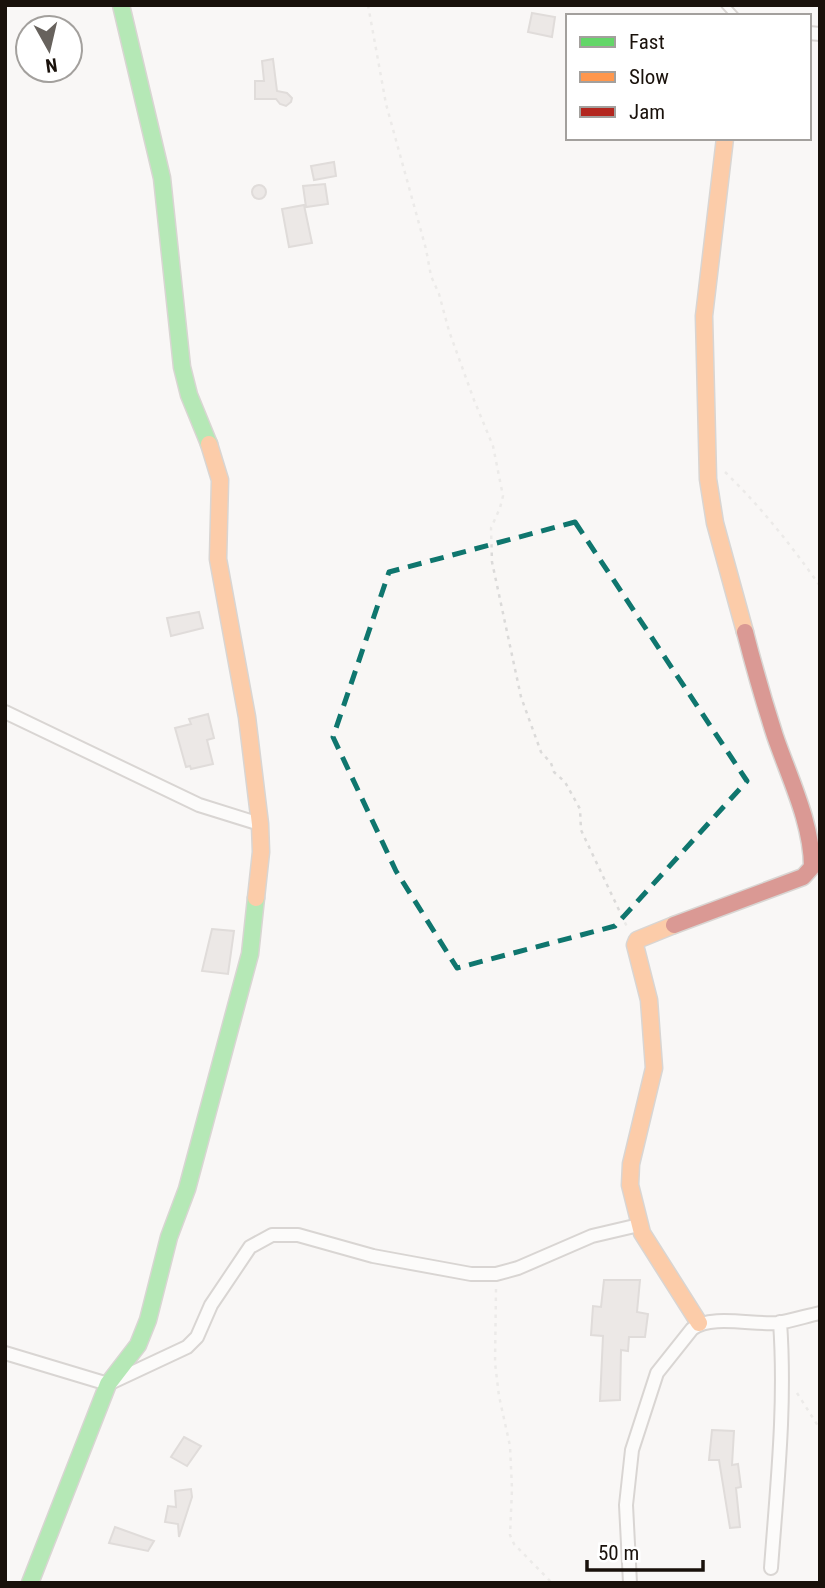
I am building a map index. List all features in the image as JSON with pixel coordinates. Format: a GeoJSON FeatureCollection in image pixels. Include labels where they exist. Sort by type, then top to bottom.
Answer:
{"type":"FeatureCollection","features":[{"type":"Feature","properties":{"kind":"street"},"geometry":{"type":"LineString","coordinates":[[30,1583],[108,1384],[138,1345],[148,1320],[169,1237],[187,1189],[250,954],[261,852],[247,717],[218,559],[220,480],[212,451],[189,395],[182,367],[162,178],[121,5]]}},
{"type":"Feature","properties":{"kind":"street"},"geometry":{"type":"LineString","coordinates":[[699,1323],[647,1242],[639,1225],[630,1185],[631,1164],[654,1068],[649,1000],[635,945],[638,940],[652,933],[803,877],[809,873],[813,861],[801,811],[766,709],[715,523],[708,479],[704,316],[725,140]]}},
{"type":"Feature","properties":{"kind":"street"},"geometry":{"type":"LineString","coordinates":[[5,712],[199,805],[260,824]]}},
{"type":"Feature","properties":{"kind":"street"},"geometry":{"type":"LineString","coordinates":[[5,1353],[108,1384],[187,1347],[197,1337],[211,1305],[250,1247],[272,1235],[298,1236],[373,1256],[471,1274],[496,1274],[518,1268],[592,1236],[639,1225]]}},
{"type":"Feature","properties":{"kind":"street"},"geometry":{"type":"LineString","coordinates":[[630,1583],[626,1505],[632,1450],[657,1373],[699,1323],[780,1322],[820,1313]]}},
{"type":"Feature","properties":{"kind":"street"},"geometry":{"type":"LineString","coordinates":[[771,1568],[783,1411],[780,1322]]}},
{"type":"Feature","properties":{"kind":"path"},"geometry":{"type":"LineString","coordinates":[[368,5],[386,104],[431,276],[474,400],[494,446],[503,496],[491,528],[492,562],[521,697],[541,752],[551,763],[554,772],[565,782],[580,808],[581,830],[635,945]]}},
{"type":"Feature","properties":{"kind":"path"},"geometry":{"type":"LineString","coordinates":[[708,455],[754,500],[786,538],[820,586]]}},
{"type":"Feature","properties":{"kind":"path"},"geometry":{"type":"LineString","coordinates":[[496,1274],[498,1320],[495,1363],[510,1446],[510,1535],[514,1544],[552,1583]]}},
{"type":"Feature","properties":{"kind":"path"},"geometry":{"type":"LineString","coordinates":[[783,1369],[820,1429]]}},
{"type":"Feature","properties":{"kind":"highlighted area"},"geometry":{"type":"Polygon","coordinates":[[[575,522],[747,781],[615,926],[457,968],[396,871],[333,737],[389,572],[575,522]]]}},
{"type":"Feature","properties":{"kind":"building"},"geometry":{"type":"Polygon","coordinates":[[[532,13],[555,17],[552,37],[528,32],[532,13]]]}},
{"type":"Feature","properties":{"kind":"building"},"geometry":{"type":"Polygon","coordinates":[[[273,59],[277,91],[287,93],[292,98],[286,106],[276,99],[255,99],[255,81],[264,81],[262,61],[273,59]]]}},
{"type":"Feature","properties":{"kind":"building"},"geometry":{"type":"Polygon","coordinates":[[[334,162],[336,176],[314,180],[311,166],[334,162]]]}},
{"type":"Feature","properties":{"kind":"building"},"geometry":{"type":"Polygon","coordinates":[[[325,184],[328,204],[306,207],[303,186],[325,184]]]}},
{"type":"Feature","properties":{"kind":"building"},"geometry":{"type":"Polygon","coordinates":[[[256,185],[262,185],[266,192],[262,199],[256,199],[252,195],[252,189],[256,185]]]}},
{"type":"Feature","properties":{"kind":"building"},"geometry":{"type":"Polygon","coordinates":[[[304,205],[312,243],[289,247],[282,209],[304,205]]]}},
{"type":"Feature","properties":{"kind":"building"},"geometry":{"type":"Polygon","coordinates":[[[199,612],[203,628],[171,636],[167,618],[199,612]]]}},
{"type":"Feature","properties":{"kind":"building"},"geometry":{"type":"Polygon","coordinates":[[[208,714],[214,738],[207,740],[213,764],[191,769],[190,766],[186,767],[175,728],[191,724],[189,719],[208,714]]]}},
{"type":"Feature","properties":{"kind":"building"},"geometry":{"type":"Polygon","coordinates":[[[212,929],[234,931],[228,974],[202,971],[212,929]]]}},
{"type":"Feature","properties":{"kind":"building"},"geometry":{"type":"Polygon","coordinates":[[[604,1280],[640,1280],[637,1312],[648,1314],[645,1337],[629,1337],[628,1351],[621,1350],[620,1400],[600,1401],[603,1336],[591,1335],[593,1306],[601,1307],[604,1280]]]}},
{"type":"Feature","properties":{"kind":"building"},"geometry":{"type":"Polygon","coordinates":[[[712,1430],[734,1431],[732,1465],[738,1464],[741,1487],[736,1488],[740,1527],[730,1528],[719,1460],[709,1460],[712,1430]]]}},
{"type":"Feature","properties":{"kind":"building"},"geometry":{"type":"Polygon","coordinates":[[[184,1437],[201,1446],[187,1466],[171,1457],[184,1437]]]}},
{"type":"Feature","properties":{"kind":"building"},"geometry":{"type":"Polygon","coordinates":[[[191,1489],[192,1497],[179,1537],[178,1524],[165,1522],[168,1506],[176,1507],[175,1491],[191,1489]]]}},
{"type":"Feature","properties":{"kind":"building"},"geometry":{"type":"Polygon","coordinates":[[[115,1527],[154,1541],[148,1551],[109,1543],[115,1527]]]}},
{"type":"Feature","properties":{"kind":"traffic: fast"},"geometry":{"type":"LineString","coordinates":[[121,5],[162,178],[182,367],[189,395],[209,444]]}},
{"type":"Feature","properties":{"kind":"traffic: fast"},"geometry":{"type":"LineString","coordinates":[[30,1583],[108,1384],[138,1345],[148,1320],[169,1237],[187,1189],[250,954],[256,898]]}},
{"type":"Feature","properties":{"kind":"traffic: slow"},"geometry":{"type":"LineString","coordinates":[[725,140],[704,316],[708,479],[715,523],[745,632]]}},
{"type":"Feature","properties":{"kind":"traffic: slow"},"geometry":{"type":"LineString","coordinates":[[209,444],[220,480],[218,559],[247,717],[260,824],[261,852],[256,898]]}},
{"type":"Feature","properties":{"kind":"traffic: slow"},"geometry":{"type":"LineString","coordinates":[[674,925],[637,940],[635,945],[649,1000],[654,1068],[631,1164],[630,1185],[642,1233],[699,1323]]}},
{"type":"Feature","properties":{"kind":"traffic: jam"},"geometry":{"type":"LineString","coordinates":[[674,925],[803,877],[812,867],[804,817],[775,736],[745,632]]}}]}
